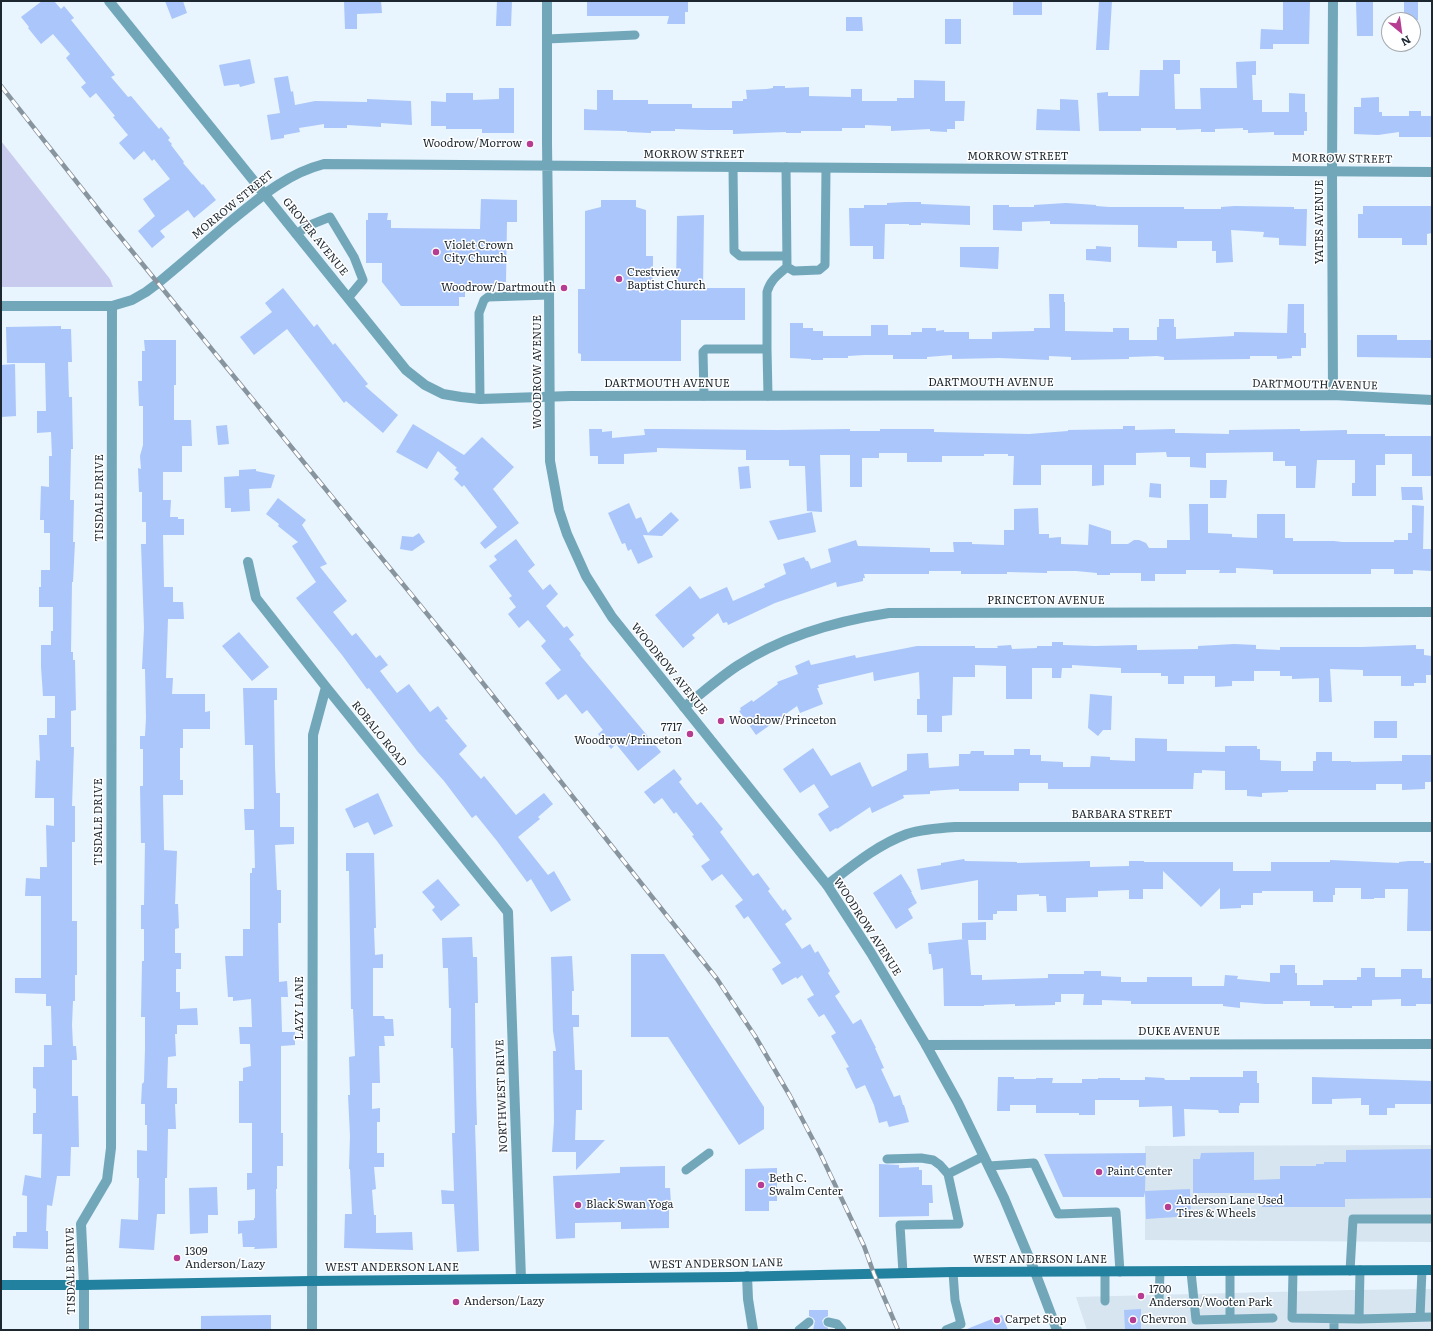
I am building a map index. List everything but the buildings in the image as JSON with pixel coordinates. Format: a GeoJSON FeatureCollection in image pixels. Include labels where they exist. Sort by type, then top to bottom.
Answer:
{"type":"FeatureCollection","features":[{"type":"Feature","properties":{"kind":"main road","name":"WEST ANDERSON LANE"},"geometry":{"type":"LineString","coordinates":[[1,1285],[953,1272],[1427,1270]]}},
{"type":"Feature","properties":{"kind":"street","name":"GROVER AVENUE"},"geometry":{"type":"LineString","coordinates":[[109,1],[406,370],[425,385],[443,394],[480,399],[550,396]]}},
{"type":"Feature","properties":{"kind":"street","name":"WOODROW AVENUE"},"geometry":{"type":"LineString","coordinates":[[547,1],[550,461],[559,510],[576,557],[597,595],[612,617],[827,885],[870,953],[926,1045],[958,1103],[989,1166],[1035,1272],[1057,1330]]}},
{"type":"Feature","properties":{"kind":"street","name":"YATES AVENUE"},"geometry":{"type":"LineString","coordinates":[[1333,1],[1333,395]]}},
{"type":"Feature","properties":{"kind":"street","name":"MORROW STREET"},"geometry":{"type":"LineString","coordinates":[[1,306],[112,306],[132,300],[146,292],[264,194],[293,175],[324,164],[1432,172]]}},
{"type":"Feature","properties":{"kind":"street","name":"TISDALE DRIVE"},"geometry":{"type":"LineString","coordinates":[[84,1330],[84,1285],[81,1224],[107,1180],[110,1148],[112,306]]}},
{"type":"Feature","properties":{"kind":"street","name":"DARTMOUTH AVENUE"},"geometry":{"type":"LineString","coordinates":[[550,396],[1333,395],[1432,400]]}},
{"type":"Feature","properties":{"kind":"street","name":"ROBALO ROAD"},"geometry":{"type":"LineString","coordinates":[[248,562],[256,598],[508,912]]}},
{"type":"Feature","properties":{"kind":"street","name":"PRINCETON AVENUE"},"geometry":{"type":"LineString","coordinates":[[684,707],[737,666],[762,652],[786,641],[837,623],[889,613],[1432,612]]}},
{"type":"Feature","properties":{"kind":"street","name":"LAZY LANE"},"geometry":{"type":"LineString","coordinates":[[312,1330],[313,735],[326,687]]}},
{"type":"Feature","properties":{"kind":"street","name":"BARBARA STREET"},"geometry":{"type":"LineString","coordinates":[[827,885],[867,854],[887,843],[908,834],[932,828],[1432,827]]}},
{"type":"Feature","properties":{"kind":"street","name":"NORTHWEST DRIVE"},"geometry":{"type":"LineString","coordinates":[[508,912],[521,1279]]}},
{"type":"Feature","properties":{"kind":"street","name":"DUKE AVENUE"},"geometry":{"type":"LineString","coordinates":[[926,1045],[1432,1044]]}},
{"type":"Feature","properties":{"kind":"street"},"geometry":{"type":"LineString","coordinates":[[747,1276],[748,1300],[753,1330]]}},
{"type":"Feature","properties":{"kind":"lane"},"geometry":{"type":"LineString","coordinates":[[547,39],[635,35]]}},
{"type":"Feature","properties":{"kind":"lane"},"geometry":{"type":"LineString","coordinates":[[733,167],[734,251],[740,256],[787,256]]}},
{"type":"Feature","properties":{"kind":"lane"},"geometry":{"type":"LineString","coordinates":[[768,396],[767,292],[768,287],[774,278],[787,267],[786,167]]}},
{"type":"Feature","properties":{"kind":"lane"},"geometry":{"type":"LineString","coordinates":[[787,267],[794,271],[819,270],[825,265],[826,168]]}},
{"type":"Feature","properties":{"kind":"lane"},"geometry":{"type":"LineString","coordinates":[[296,234],[310,225],[330,217],[354,257],[363,280],[348,298]]}},
{"type":"Feature","properties":{"kind":"lane"},"geometry":{"type":"LineString","coordinates":[[480,399],[479,313],[484,300],[488,296],[549,295]]}},
{"type":"Feature","properties":{"kind":"lane"},"geometry":{"type":"LineString","coordinates":[[704,396],[703,352],[706,349],[767,348]]}},
{"type":"Feature","properties":{"kind":"lane"},"geometry":{"type":"LineString","coordinates":[[686,1170],[709,1153]]}},
{"type":"Feature","properties":{"kind":"lane"},"geometry":{"type":"LineString","coordinates":[[948,1174],[984,1156]]}},
{"type":"Feature","properties":{"kind":"lane"},"geometry":{"type":"LineString","coordinates":[[887,1159],[921,1158],[933,1160],[940,1165],[948,1174],[959,1224],[900,1225],[903,1273]]}},
{"type":"Feature","properties":{"kind":"lane"},"geometry":{"type":"LineString","coordinates":[[989,1166],[1034,1163],[1058,1214],[1116,1212],[1120,1272]]}},
{"type":"Feature","properties":{"kind":"lane"},"geometry":{"type":"LineString","coordinates":[[1359,1319],[1355,1270],[1354,1219],[1432,1220]]}},
{"type":"Feature","properties":{"kind":"lane"},"geometry":{"type":"LineString","coordinates":[[1420,1317],[1427,1270]]}},
{"type":"Feature","properties":{"kind":"lane"},"geometry":{"type":"LineString","coordinates":[[1230,1271],[1230,1319]]}},
{"type":"Feature","properties":{"kind":"lane"},"geometry":{"type":"LineString","coordinates":[[1293,1271],[1292,1318],[1359,1319],[1432,1316]]}},
{"type":"Feature","properties":{"kind":"lane"},"geometry":{"type":"LineString","coordinates":[[946,1330],[961,1324],[955,1300],[953,1272]]}},
{"type":"Feature","properties":{"kind":"lane"},"geometry":{"type":"LineString","coordinates":[[1105,1272],[1105,1301]]}},
{"type":"Feature","properties":{"kind":"lane"},"geometry":{"type":"LineString","coordinates":[[1159,1300],[1160,1272]]}},
{"type":"Feature","properties":{"kind":"lane"},"geometry":{"type":"LineString","coordinates":[[1191,1272],[1196,1320],[1273,1318]]}},
{"type":"Feature","properties":{"kind":"lane"},"geometry":{"type":"LineString","coordinates":[[1334,1319],[1334,1330]]}},
{"type":"Feature","properties":{"kind":"lane"},"geometry":{"type":"LineString","coordinates":[[799,1330],[809,1322]]}},
{"type":"Feature","properties":{"kind":"lane"},"geometry":{"type":"LineString","coordinates":[[828,1322],[837,1324],[842,1330]]}},
{"type":"Feature","properties":{"kind":"shaded area"},"geometry":{"type":"Polygon","coordinates":[[[1,141],[110,279],[113,287],[1,287],[1,141]]]}},
{"type":"Feature","properties":{"kind":"shaded area"},"geometry":{"type":"Polygon","coordinates":[[[1432,1145],[1432,1242],[1145,1240],[1145,1146],[1432,1145]]]}},
{"type":"Feature","properties":{"kind":"shaded area"},"geometry":{"type":"Polygon","coordinates":[[[1432,1289],[1432,1330],[1087,1330],[1076,1297],[1351,1290],[1432,1289]]]}},
{"type":"Feature","properties":{"kind":"railway"},"geometry":{"type":"LineString","coordinates":[[1,86],[105,218],[463,658],[717,979],[755,1036],[790,1096],[820,1153],[864,1246],[874,1274],[898,1330]]}},
{"type":"Feature","properties":{"kind":"place","name":"Woodrow/Morrow"},"geometry":{"type":"Point","coordinates":[530,144]}},
{"type":"Feature","properties":{"kind":"place","name":"Violet Crown City Church"},"geometry":{"type":"Point","coordinates":[436,252]}},
{"type":"Feature","properties":{"kind":"place","name":"Crestview Baptist Church"},"geometry":{"type":"Point","coordinates":[619,279]}},
{"type":"Feature","properties":{"kind":"place","name":"Woodrow/Dartmouth"},"geometry":{"type":"Point","coordinates":[564,288]}},
{"type":"Feature","properties":{"kind":"place","name":"Woodrow/Princeton"},"geometry":{"type":"Point","coordinates":[721,721]}},
{"type":"Feature","properties":{"kind":"place","name":"7717 Woodrow/Princeton"},"geometry":{"type":"Point","coordinates":[690,734]}},
{"type":"Feature","properties":{"kind":"place","name":"Paint Center"},"geometry":{"type":"Point","coordinates":[1099,1172]}},
{"type":"Feature","properties":{"kind":"place","name":"Beth C. Swalm Center"},"geometry":{"type":"Point","coordinates":[761,1185]}},
{"type":"Feature","properties":{"kind":"place","name":"Black Swan Yoga"},"geometry":{"type":"Point","coordinates":[578,1205]}},
{"type":"Feature","properties":{"kind":"place","name":"Anderson Lane Used Tires & Wheels"},"geometry":{"type":"Point","coordinates":[1168,1207]}},
{"type":"Feature","properties":{"kind":"place","name":"1309 Anderson/Lazy"},"geometry":{"type":"Point","coordinates":[177,1258]}},
{"type":"Feature","properties":{"kind":"place","name":"1700 Anderson/Wooten Park"},"geometry":{"type":"Point","coordinates":[1141,1296]}},
{"type":"Feature","properties":{"kind":"place","name":"Anderson/Lazy"},"geometry":{"type":"Point","coordinates":[456,1302]}},
{"type":"Feature","properties":{"kind":"place","name":"Carpet Stop"},"geometry":{"type":"Point","coordinates":[997,1320]}},
{"type":"Feature","properties":{"kind":"place","name":"Chevron"},"geometry":{"type":"Point","coordinates":[1133,1320]}}]}
